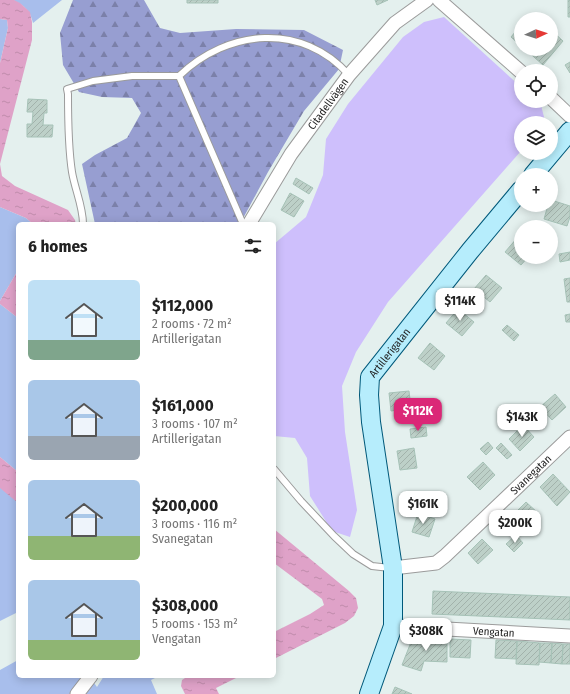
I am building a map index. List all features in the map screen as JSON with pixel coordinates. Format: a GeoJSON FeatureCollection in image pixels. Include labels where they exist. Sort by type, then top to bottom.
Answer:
{"type":"FeatureCollection","features":[{"type":"Feature","properties":{"kind":"street","name":"Citadellvägen"},"geometry":{"type":"LineString","coordinates":[[250,222],[292,154],[349,75],[395,23],[426,0]]}},
{"type":"Feature","properties":{"kind":"street"},"geometry":{"type":"LineString","coordinates":[[439,0],[514,66]]}},
{"type":"Feature","properties":{"kind":"street"},"geometry":{"type":"LineString","coordinates":[[558,105],[570,116]]}},
{"type":"Feature","properties":{"kind":"street"},"geometry":{"type":"LineString","coordinates":[[539,168],[570,131]]}},
{"type":"Feature","properties":{"kind":"street","name":"Artillerigatan"},"geometry":{"type":"LineString","coordinates":[[369,694],[393,626],[393,568],[371,422],[368,395],[370,377],[470,251],[514,198]]}},
{"type":"Feature","properties":{"kind":"street","name":"Svanegatan"},"geometry":{"type":"LineString","coordinates":[[393,568],[436,563],[570,437]]}},
{"type":"Feature","properties":{"kind":"street","name":"Vengatan"},"geometry":{"type":"LineString","coordinates":[[393,626],[570,636]]}},
{"type":"Feature","properties":{"kind":"street"},"geometry":{"type":"LineString","coordinates":[[77,694],[89,678]]}},
{"type":"Feature","properties":{"kind":"lane"},"geometry":{"type":"LineString","coordinates":[[83,222],[83,216],[72,173],[68,134],[67,89],[93,81],[132,76],[179,76],[188,67],[214,50],[241,40],[263,37],[285,39],[303,43],[324,52],[340,64],[349,75]]}},
{"type":"Feature","properties":{"kind":"lane"},"geometry":{"type":"LineString","coordinates":[[179,76],[242,222]]}},
{"type":"Feature","properties":{"kind":"lane"},"geometry":{"type":"LineString","coordinates":[[276,472],[310,511],[354,554],[372,566],[393,568]]}},
{"type":"Feature","properties":{"kind":"shaded area"},"geometry":{"type":"Polygon","coordinates":[[[13,0],[62,0],[33,23],[26,9],[21,4],[13,0]]]}},
{"type":"Feature","properties":{"kind":"shaded area"},"geometry":{"type":"Polygon","coordinates":[[[444,17],[514,81],[514,108],[542,108],[544,116],[514,116],[514,159],[388,302],[356,352],[342,386],[345,432],[357,510],[350,537],[332,531],[310,496],[307,458],[295,438],[276,436],[276,242],[306,217],[323,175],[326,139],[348,104],[403,37],[424,22],[444,17]]]}},
{"type":"Feature","properties":{"kind":"shaded area"},"geometry":{"type":"Polygon","coordinates":[[[0,19],[7,20],[8,28],[0,63],[0,19]]]}},
{"type":"Feature","properties":{"kind":"shaded area"},"geometry":{"type":"Polygon","coordinates":[[[0,207],[26,218],[31,222],[16,222],[16,273],[0,301],[0,207]]]}},
{"type":"Feature","properties":{"kind":"shaded area"},"geometry":{"type":"Polygon","coordinates":[[[0,304],[16,316],[16,470],[0,457],[0,304]]]}},
{"type":"Feature","properties":{"kind":"shaded area"},"geometry":{"type":"Polygon","coordinates":[[[0,487],[16,500],[16,613],[0,621],[0,487]]]}},
{"type":"Feature","properties":{"kind":"shaded area"},"geometry":{"type":"Polygon","coordinates":[[[16,661],[16,678],[90,678],[97,687],[103,678],[155,678],[151,680],[157,694],[0,694],[0,670],[16,661]]]}},
{"type":"Feature","properties":{"kind":"green space"},"geometry":{"type":"Polygon","coordinates":[[[73,0],[144,0],[160,28],[180,33],[236,29],[304,30],[343,50],[339,69],[304,111],[268,172],[241,222],[95,222],[82,164],[95,155],[127,138],[141,113],[132,98],[102,97],[79,92],[63,65],[60,33],[73,0]]]}},
{"type":"Feature","properties":{"kind":"water"},"geometry":{"type":"Polygon","coordinates":[[[0,0],[14,0],[30,12],[32,22],[32,40],[0,164],[0,63],[8,28],[7,20],[0,19],[0,0]]]}},
{"type":"Feature","properties":{"kind":"water"},"geometry":{"type":"Polygon","coordinates":[[[0,164],[2,176],[15,186],[68,210],[76,222],[31,222],[26,218],[0,207],[0,164]]]}},
{"type":"Feature","properties":{"kind":"water"},"geometry":{"type":"Polygon","coordinates":[[[16,273],[16,316],[0,304],[0,301],[16,273]]]}},
{"type":"Feature","properties":{"kind":"water"},"geometry":{"type":"Polygon","coordinates":[[[0,457],[16,470],[16,501],[0,488],[0,457]]]}},
{"type":"Feature","properties":{"kind":"water"},"geometry":{"type":"Polygon","coordinates":[[[276,531],[349,591],[356,598],[358,608],[354,616],[345,623],[276,658],[276,631],[310,614],[324,605],[322,599],[276,564],[276,531]]]}},
{"type":"Feature","properties":{"kind":"water"},"geometry":{"type":"Polygon","coordinates":[[[185,678],[236,678],[216,688],[219,694],[185,694],[181,686],[182,680],[185,678]]]}},
{"type":"Feature","properties":{"kind":"building"},"geometry":{"type":"Polygon","coordinates":[[[187,0],[218,0],[218,3],[187,3],[187,0]]]}},
{"type":"Feature","properties":{"kind":"building"},"geometry":{"type":"Polygon","coordinates":[[[375,0],[388,0],[377,5],[375,0]]]}},
{"type":"Feature","properties":{"kind":"building"},"geometry":{"type":"Polygon","coordinates":[[[568,0],[570,0],[570,17],[568,17],[568,0]]]}},
{"type":"Feature","properties":{"kind":"building"},"geometry":{"type":"Polygon","coordinates":[[[558,36],[563,41],[558,47],[558,36]]]}},
{"type":"Feature","properties":{"kind":"building"},"geometry":{"type":"Polygon","coordinates":[[[533,56],[550,56],[544,64],[533,56]]]}},
{"type":"Feature","properties":{"kind":"building"},"geometry":{"type":"Polygon","coordinates":[[[570,62],[570,73],[565,65],[570,62]]]}},
{"type":"Feature","properties":{"kind":"building"},"geometry":{"type":"Polygon","coordinates":[[[28,99],[47,100],[47,113],[44,113],[43,125],[53,125],[52,137],[27,137],[27,124],[32,124],[33,112],[27,112],[28,99]]]}},
{"type":"Feature","properties":{"kind":"building"},"geometry":{"type":"Polygon","coordinates":[[[296,178],[313,188],[309,194],[293,184],[296,178]]]}},
{"type":"Feature","properties":{"kind":"building"},"geometry":{"type":"Polygon","coordinates":[[[290,193],[304,201],[294,217],[281,210],[290,193]]]}},
{"type":"Feature","properties":{"kind":"building"},"geometry":{"type":"Polygon","coordinates":[[[558,202],[570,206],[570,217],[567,226],[558,223],[558,220],[544,219],[546,212],[558,212],[558,202]]]}},
{"type":"Feature","properties":{"kind":"building"},"geometry":{"type":"Polygon","coordinates":[[[514,242],[514,259],[505,252],[514,242]]]}},
{"type":"Feature","properties":{"kind":"building"},"geometry":{"type":"Polygon","coordinates":[[[570,252],[570,260],[560,262],[559,254],[570,252]]]}},
{"type":"Feature","properties":{"kind":"building"},"geometry":{"type":"Polygon","coordinates":[[[486,275],[502,288],[490,302],[474,289],[486,275]]]}},
{"type":"Feature","properties":{"kind":"building"},"geometry":{"type":"Polygon","coordinates":[[[570,278],[570,302],[567,302],[564,279],[570,278]]]}},
{"type":"Feature","properties":{"kind":"building"},"geometry":{"type":"Polygon","coordinates":[[[458,309],[474,322],[462,336],[446,323],[458,309]]]}},
{"type":"Feature","properties":{"kind":"building"},"geometry":{"type":"Polygon","coordinates":[[[570,314],[570,322],[566,322],[565,315],[570,314]]]}},
{"type":"Feature","properties":{"kind":"building"},"geometry":{"type":"Polygon","coordinates":[[[507,325],[519,335],[514,341],[502,330],[507,325]]]}},
{"type":"Feature","properties":{"kind":"building"},"geometry":{"type":"Polygon","coordinates":[[[430,343],[445,356],[434,370],[418,358],[430,343]]]}},
{"type":"Feature","properties":{"kind":"building"},"geometry":{"type":"Polygon","coordinates":[[[409,391],[411,408],[391,411],[389,393],[409,391]]]}},
{"type":"Feature","properties":{"kind":"building"},"geometry":{"type":"Polygon","coordinates":[[[555,394],[566,407],[552,420],[540,407],[555,394]]]}},
{"type":"Feature","properties":{"kind":"building"},"geometry":{"type":"Polygon","coordinates":[[[523,425],[534,437],[520,451],[509,439],[523,425]]]}},
{"type":"Feature","properties":{"kind":"building"},"geometry":{"type":"Polygon","coordinates":[[[426,427],[427,436],[411,438],[410,429],[426,427]]]}},
{"type":"Feature","properties":{"kind":"building"},"geometry":{"type":"Polygon","coordinates":[[[488,442],[493,448],[486,455],[480,449],[488,442]]]}},
{"type":"Feature","properties":{"kind":"building"},"geometry":{"type":"Polygon","coordinates":[[[501,443],[512,455],[507,459],[496,448],[501,443]]]}},
{"type":"Feature","properties":{"kind":"building"},"geometry":{"type":"Polygon","coordinates":[[[414,448],[417,468],[400,470],[397,451],[414,448]]]}},
{"type":"Feature","properties":{"kind":"building"},"geometry":{"type":"Polygon","coordinates":[[[483,462],[495,475],[480,490],[467,477],[483,462]]]}},
{"type":"Feature","properties":{"kind":"building"},"geometry":{"type":"Polygon","coordinates":[[[553,474],[570,492],[557,506],[540,487],[553,474]]]}},
{"type":"Feature","properties":{"kind":"building"},"geometry":{"type":"Polygon","coordinates":[[[526,502],[538,513],[525,526],[514,514],[526,502]]]}},
{"type":"Feature","properties":{"kind":"building"},"geometry":{"type":"Polygon","coordinates":[[[418,513],[435,519],[429,537],[412,532],[418,513]]]}},
{"type":"Feature","properties":{"kind":"building"},"geometry":{"type":"Polygon","coordinates":[[[516,535],[523,543],[514,552],[506,544],[516,535]]]}},
{"type":"Feature","properties":{"kind":"building"},"geometry":{"type":"Polygon","coordinates":[[[482,539],[493,550],[478,564],[468,553],[482,539]]]}},
{"type":"Feature","properties":{"kind":"building"},"geometry":{"type":"Polygon","coordinates":[[[433,591],[570,597],[570,620],[432,614],[433,591]]]}},
{"type":"Feature","properties":{"kind":"building"},"geometry":{"type":"Polygon","coordinates":[[[413,637],[447,639],[447,662],[424,661],[421,671],[402,665],[413,637]]]}},
{"type":"Feature","properties":{"kind":"building"},"geometry":{"type":"Polygon","coordinates":[[[450,639],[471,640],[470,658],[450,657],[450,639]]]}},
{"type":"Feature","properties":{"kind":"building"},"geometry":{"type":"Polygon","coordinates":[[[496,640],[517,641],[516,659],[495,658],[496,640]]]}},
{"type":"Feature","properties":{"kind":"building"},"geometry":{"type":"Polygon","coordinates":[[[517,641],[540,643],[539,665],[516,664],[517,641]]]}},
{"type":"Feature","properties":{"kind":"building"},"geometry":{"type":"Polygon","coordinates":[[[540,643],[552,643],[551,663],[539,662],[540,643]]]}},
{"type":"Feature","properties":{"kind":"building"},"geometry":{"type":"Polygon","coordinates":[[[552,643],[563,644],[562,664],[551,663],[552,643]]]}},
{"type":"Feature","properties":{"kind":"building"},"geometry":{"type":"Polygon","coordinates":[[[563,644],[570,644],[570,664],[562,664],[563,644]]]}},
{"type":"Feature","properties":{"kind":"building"},"geometry":{"type":"Polygon","coordinates":[[[395,687],[412,694],[392,694],[395,687]]]}}]}
